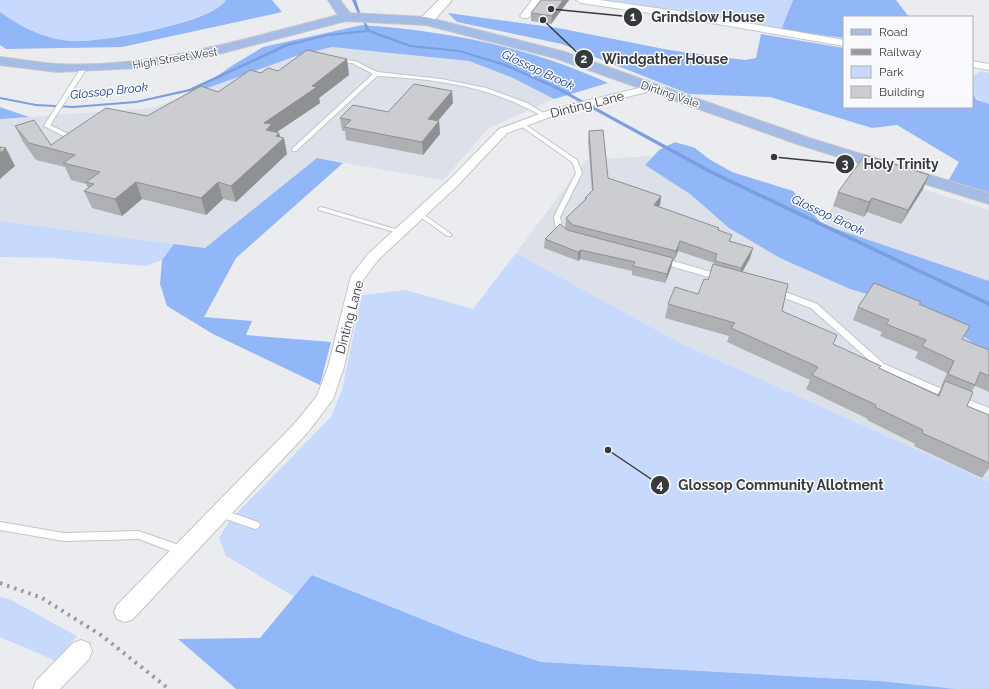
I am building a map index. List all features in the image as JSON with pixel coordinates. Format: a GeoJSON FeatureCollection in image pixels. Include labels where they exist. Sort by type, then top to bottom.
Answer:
{"type":"FeatureCollection","features":[{"type":"Feature","properties":{"kind":"main road"},"geometry":{"type":"LineString","coordinates":[[334,0],[346,18]]}},
{"type":"Feature","properties":{"kind":"main road","name":"Dinting Vale"},"geometry":{"type":"LineString","coordinates":[[346,18],[426,21],[560,55],[810,143],[989,199]]}},
{"type":"Feature","properties":{"kind":"main road","name":"High Street West"},"geometry":{"type":"LineString","coordinates":[[0,62],[30,66],[84,68],[138,64],[200,55],[346,18]]}},
{"type":"Feature","properties":{"kind":"street"},"geometry":{"type":"LineString","coordinates":[[426,21],[446,0]]}},
{"type":"Feature","properties":{"kind":"street"},"geometry":{"type":"LineString","coordinates":[[525,16],[537,0]]}},
{"type":"Feature","properties":{"kind":"street"},"geometry":{"type":"LineString","coordinates":[[581,0],[677,14],[843,42]]}},
{"type":"Feature","properties":{"kind":"street"},"geometry":{"type":"LineString","coordinates":[[973,64],[989,67]]}},
{"type":"Feature","properties":{"kind":"street","name":"Dinting Lane"},"geometry":{"type":"LineString","coordinates":[[125,612],[302,427],[324,399],[336,367],[356,279],[373,258],[453,183],[503,131],[520,123],[565,109],[651,88]]}},
{"type":"Feature","properties":{"kind":"street"},"geometry":{"type":"LineString","coordinates":[[44,689],[81,651]]}},
{"type":"Feature","properties":{"kind":"lane"},"geometry":{"type":"LineString","coordinates":[[333,60],[353,62],[376,74],[424,76],[483,90],[526,104],[544,116]]}},
{"type":"Feature","properties":{"kind":"lane"},"geometry":{"type":"LineString","coordinates":[[69,144],[74,139],[47,126],[84,68]]}},
{"type":"Feature","properties":{"kind":"lane"},"geometry":{"type":"LineString","coordinates":[[294,150],[376,74]]}},
{"type":"Feature","properties":{"kind":"lane"},"geometry":{"type":"LineString","coordinates":[[520,123],[576,161],[579,173],[557,217],[559,228],[570,236]]}},
{"type":"Feature","properties":{"kind":"lane"},"geometry":{"type":"LineString","coordinates":[[322,209],[400,232]]}},
{"type":"Feature","properties":{"kind":"lane"},"geometry":{"type":"LineString","coordinates":[[420,214],[449,235]]}},
{"type":"Feature","properties":{"kind":"lane"},"geometry":{"type":"LineString","coordinates":[[656,260],[727,279]]}},
{"type":"Feature","properties":{"kind":"lane"},"geometry":{"type":"LineString","coordinates":[[770,290],[785,294],[814,306],[881,366],[989,412]]}},
{"type":"Feature","properties":{"kind":"lane"},"geometry":{"type":"LineString","coordinates":[[219,513],[255,525]]}},
{"type":"Feature","properties":{"kind":"lane"},"geometry":{"type":"LineString","coordinates":[[0,526],[64,537],[139,535],[183,551]]}},
{"type":"Feature","properties":{"kind":"shaded area"},"geometry":{"type":"Polygon","coordinates":[[[226,0],[272,0],[282,12],[122,47],[6,49],[0,45],[0,12],[16,23],[34,32],[63,40],[87,41],[129,35],[179,24],[217,8],[226,0]]]}},
{"type":"Feature","properties":{"kind":"shaded area"},"geometry":{"type":"Polygon","coordinates":[[[793,0],[896,0],[908,16],[843,16],[843,38],[781,30],[793,0]]]}},
{"type":"Feature","properties":{"kind":"shaded area"},"geometry":{"type":"Polygon","coordinates":[[[448,13],[558,28],[669,50],[745,60],[756,58],[761,34],[843,48],[843,108],[973,108],[973,94],[977,100],[989,104],[989,196],[947,183],[959,162],[897,125],[872,128],[770,97],[689,94],[562,44],[457,22],[448,13]]]}},
{"type":"Feature","properties":{"kind":"shaded area"},"geometry":{"type":"Polygon","coordinates":[[[362,25],[457,36],[518,50],[579,70],[608,83],[554,99],[513,78],[469,61],[332,47],[296,56],[191,94],[233,65],[263,47],[362,25]]]}},
{"type":"Feature","properties":{"kind":"shaded area"},"geometry":{"type":"Polygon","coordinates":[[[332,47],[469,61],[513,78],[554,99],[489,128],[443,180],[317,158],[205,248],[0,221],[0,119],[152,108],[296,56],[332,47]]]}},
{"type":"Feature","properties":{"kind":"shaded area"},"geometry":{"type":"Polygon","coordinates":[[[0,107],[29,117],[0,119],[0,107]]]}},
{"type":"Feature","properties":{"kind":"shaded area"},"geometry":{"type":"Polygon","coordinates":[[[675,142],[695,148],[709,159],[732,172],[793,191],[822,224],[989,281],[989,354],[928,312],[850,289],[780,258],[729,228],[690,194],[645,165],[659,150],[675,142]]]}},
{"type":"Feature","properties":{"kind":"shaded area"},"geometry":{"type":"Polygon","coordinates":[[[652,156],[645,165],[690,194],[729,228],[850,289],[928,312],[989,354],[989,482],[680,343],[516,253],[586,160],[652,156]]]}},
{"type":"Feature","properties":{"kind":"shaded area"},"geometry":{"type":"Polygon","coordinates":[[[317,158],[343,163],[236,258],[204,317],[252,321],[246,335],[331,342],[320,385],[213,334],[167,306],[160,284],[162,260],[174,244],[205,248],[317,158]]]}},
{"type":"Feature","properties":{"kind":"shaded area"},"geometry":{"type":"Polygon","coordinates":[[[859,169],[989,210],[989,281],[822,224],[859,169]]]}},
{"type":"Feature","properties":{"kind":"shaded area"},"geometry":{"type":"Polygon","coordinates":[[[312,575],[464,636],[541,662],[880,681],[956,689],[236,689],[178,639],[260,638],[312,575]]]}},
{"type":"Feature","properties":{"kind":"green space"},"geometry":{"type":"Polygon","coordinates":[[[0,0],[226,0],[217,8],[200,16],[154,30],[106,39],[73,41],[53,38],[34,32],[16,23],[0,12],[0,0]]]}},
{"type":"Feature","properties":{"kind":"green space"},"geometry":{"type":"Polygon","coordinates":[[[602,0],[793,0],[781,30],[602,0]]]}},
{"type":"Feature","properties":{"kind":"green space"},"geometry":{"type":"Polygon","coordinates":[[[980,71],[989,73],[989,104],[979,100],[974,95],[973,76],[980,71]]]}},
{"type":"Feature","properties":{"kind":"green space"},"geometry":{"type":"Polygon","coordinates":[[[0,221],[174,244],[162,260],[146,266],[54,258],[0,257],[0,221]]]}},
{"type":"Feature","properties":{"kind":"green space"},"geometry":{"type":"Polygon","coordinates":[[[516,253],[680,343],[989,482],[989,689],[956,689],[880,681],[541,662],[464,636],[313,575],[295,597],[226,556],[219,538],[230,520],[331,417],[342,390],[362,295],[406,290],[473,309],[516,253]]]}},
{"type":"Feature","properties":{"kind":"green space"},"geometry":{"type":"Polygon","coordinates":[[[0,597],[9,599],[77,636],[56,661],[0,637],[0,597]]]}},
{"type":"Feature","properties":{"kind":"building"},"geometry":{"type":"Polygon","coordinates":[[[541,0],[563,0],[552,16],[531,13],[541,0]]]}},
{"type":"Feature","properties":{"kind":"building"},"geometry":{"type":"Polygon","coordinates":[[[307,50],[347,59],[312,86],[317,87],[264,123],[272,124],[266,130],[279,133],[276,136],[284,138],[231,186],[218,182],[201,198],[136,182],[115,199],[84,191],[94,184],[86,182],[100,172],[63,163],[75,155],[29,143],[15,126],[34,120],[51,145],[106,108],[147,116],[201,86],[218,92],[250,70],[261,73],[268,68],[278,71],[307,50]]]}},
{"type":"Feature","properties":{"kind":"building"},"geometry":{"type":"Polygon","coordinates":[[[414,84],[452,91],[428,119],[439,121],[422,142],[344,127],[351,120],[340,118],[353,105],[388,112],[414,84]]]}},
{"type":"Feature","properties":{"kind":"building"},"geometry":{"type":"Polygon","coordinates":[[[603,130],[608,178],[661,196],[654,205],[719,228],[718,230],[732,235],[729,241],[753,248],[741,268],[715,261],[717,254],[680,241],[676,251],[573,225],[566,218],[587,198],[585,198],[593,190],[589,131],[603,130]]]}},
{"type":"Feature","properties":{"kind":"building"},"geometry":{"type":"Polygon","coordinates":[[[0,147],[6,148],[0,153],[0,147]]]}},
{"type":"Feature","properties":{"kind":"building"},"geometry":{"type":"Polygon","coordinates":[[[865,155],[929,175],[908,210],[872,198],[869,202],[838,192],[865,155]]]}},
{"type":"Feature","properties":{"kind":"building"},"geometry":{"type":"Polygon","coordinates":[[[560,224],[567,230],[673,258],[667,274],[633,266],[635,262],[581,250],[578,252],[545,239],[560,224]]]}},
{"type":"Feature","properties":{"kind":"building"},"geometry":{"type":"Polygon","coordinates":[[[713,264],[788,284],[782,311],[837,335],[833,344],[881,366],[879,368],[939,396],[945,381],[973,392],[967,406],[989,415],[989,463],[922,433],[923,430],[875,407],[876,405],[812,375],[818,367],[731,328],[735,323],[668,304],[675,287],[698,294],[704,279],[708,280],[713,264]]]}},
{"type":"Feature","properties":{"kind":"building"},"geometry":{"type":"Polygon","coordinates":[[[874,283],[921,302],[919,304],[970,326],[962,339],[989,350],[989,376],[980,372],[975,385],[948,374],[954,361],[922,346],[926,340],[886,324],[889,320],[858,307],[874,283]]]}},
{"type":"Feature","properties":{"kind":"waterway"},"geometry":{"type":"LineString","coordinates":[[354,0],[360,14]]}},
{"type":"Feature","properties":{"kind":"waterway"},"geometry":{"type":"LineString","coordinates":[[364,22],[368,31]]}},
{"type":"Feature","properties":{"kind":"waterway","name":"Glossop Brook"},"geometry":{"type":"LineString","coordinates":[[0,98],[36,105],[73,107],[136,102],[190,90],[287,45],[328,35],[368,31]]}},
{"type":"Feature","properties":{"kind":"waterway","name":"Glossop Brook"},"geometry":{"type":"LineString","coordinates":[[368,31],[410,46],[459,51],[505,65],[555,87],[711,172],[989,304]]}},
{"type":"Feature","properties":{"kind":"railway"},"geometry":{"type":"LineString","coordinates":[[0,583],[42,598],[101,635],[169,689]]}},
{"type":"Feature","properties":{"kind":"place","name":"Grindslow House"},"geometry":{"type":"Point","coordinates":[551,9]}},
{"type":"Feature","properties":{"kind":"place","name":"Windgather House"},"geometry":{"type":"Point","coordinates":[543,20]}},
{"type":"Feature","properties":{"kind":"place","name":"Holy Trinity"},"geometry":{"type":"Point","coordinates":[774,157]}},
{"type":"Feature","properties":{"kind":"place","name":"Glossop Community Allotment"},"geometry":{"type":"Point","coordinates":[608,450]}}]}
